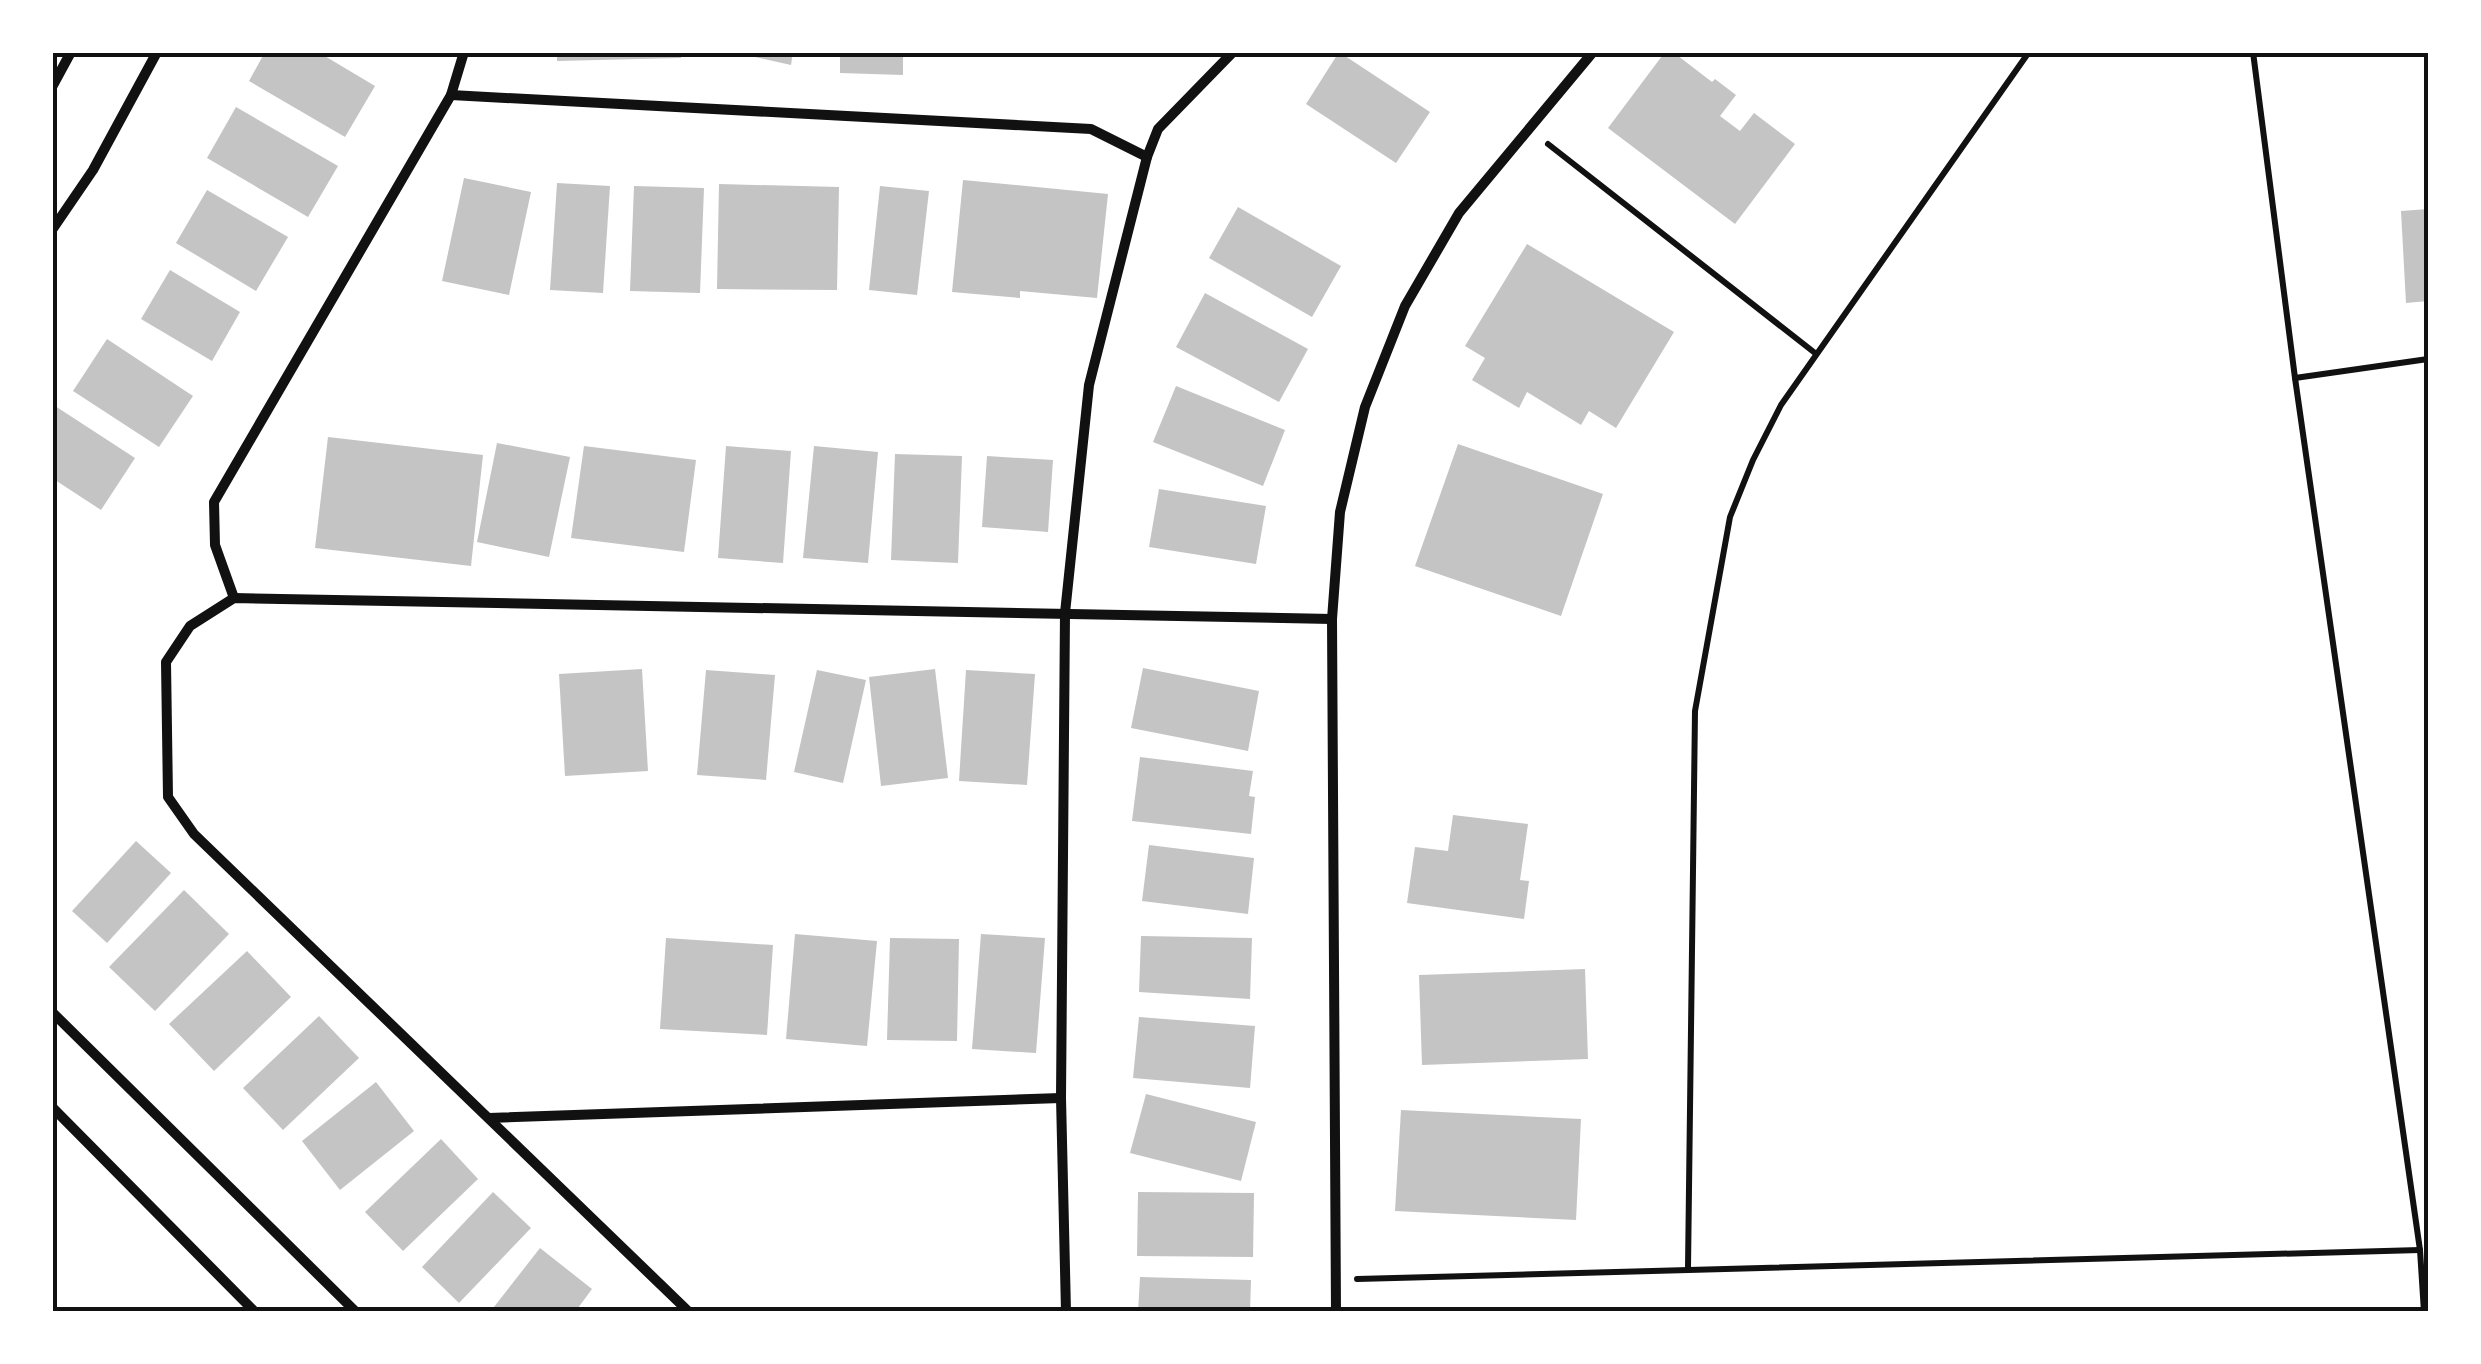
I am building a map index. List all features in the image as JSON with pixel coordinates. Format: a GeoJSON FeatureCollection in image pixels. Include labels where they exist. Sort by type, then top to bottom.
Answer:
{"type":"FeatureCollection","features":[{"type":"Feature","properties":{"kind":"street"},"geometry":{"type":"LineString","coordinates":[[52,87],[71,52]]}},
{"type":"Feature","properties":{"kind":"street"},"geometry":{"type":"LineString","coordinates":[[52,230],[93,170],[157,52]]}},
{"type":"Feature","properties":{"kind":"street"},"geometry":{"type":"LineString","coordinates":[[234,598],[214,545],[214,502],[451,95],[464,52]]}},
{"type":"Feature","properties":{"kind":"street"},"geometry":{"type":"LineString","coordinates":[[1066,1312],[1061,1098],[1064,614],[1089,386],[1147,156],[1158,129],[1232,52]]}},
{"type":"Feature","properties":{"kind":"street"},"geometry":{"type":"LineString","coordinates":[[1336,1312],[1332,620],[1340,512],[1365,407],[1405,306],[1460,212],[1593,52]]}},
{"type":"Feature","properties":{"kind":"street"},"geometry":{"type":"LineString","coordinates":[[451,95],[1091,128],[1147,156]]}},
{"type":"Feature","properties":{"kind":"street"},"geometry":{"type":"LineString","coordinates":[[689,1312],[194,834],[168,796],[166,662],[190,626],[234,598],[1332,620]]}},
{"type":"Feature","properties":{"kind":"street"},"geometry":{"type":"LineString","coordinates":[[52,1012],[356,1312]]}},
{"type":"Feature","properties":{"kind":"street"},"geometry":{"type":"LineString","coordinates":[[489,1118],[1061,1098]]}},
{"type":"Feature","properties":{"kind":"street"},"geometry":{"type":"LineString","coordinates":[[52,1108],[255,1312]]}},
{"type":"Feature","properties":{"kind":"path"},"geometry":{"type":"LineString","coordinates":[[1688,1268],[1695,711],[1730,517],[1781,405],[2029,52]]}},
{"type":"Feature","properties":{"kind":"path"},"geometry":{"type":"LineString","coordinates":[[2253,52],[2295,378],[2420,1250],[2424,1312]]}},
{"type":"Feature","properties":{"kind":"path"},"geometry":{"type":"LineString","coordinates":[[1528,128],[1815,354]]}},
{"type":"Feature","properties":{"kind":"path"},"geometry":{"type":"LineString","coordinates":[[2295,378],[2428,360]]}},
{"type":"Feature","properties":{"kind":"path"},"geometry":{"type":"LineString","coordinates":[[1336,1280],[2420,1250]]}},
{"type":"Feature","properties":{"kind":"building"},"geometry":{"type":"Polygon","coordinates":[[[265,52],[318,52],[375,86],[345,137],[249,81],[265,52]]]}},
{"type":"Feature","properties":{"kind":"building"},"geometry":{"type":"Polygon","coordinates":[[[557,52],[681,52],[681,58],[557,61],[557,52]]]}},
{"type":"Feature","properties":{"kind":"building"},"geometry":{"type":"Polygon","coordinates":[[[732,52],[793,52],[791,65],[732,52]]]}},
{"type":"Feature","properties":{"kind":"building"},"geometry":{"type":"Polygon","coordinates":[[[840,52],[903,52],[903,75],[840,73],[840,52]]]}},
{"type":"Feature","properties":{"kind":"building"},"geometry":{"type":"Polygon","coordinates":[[[1339,52],[1430,112],[1396,163],[1306,104],[1339,52]]]}},
{"type":"Feature","properties":{"kind":"building"},"geometry":{"type":"Polygon","coordinates":[[[1665,52],[1673,52],[1736,95],[1720,116],[1740,131],[1754,113],[1795,144],[1735,224],[1608,128],[1665,52]]]}},
{"type":"Feature","properties":{"kind":"building"},"geometry":{"type":"Polygon","coordinates":[[[236,107],[338,166],[308,217],[207,158],[236,107]]]}},
{"type":"Feature","properties":{"kind":"building"},"geometry":{"type":"Polygon","coordinates":[[[464,178],[531,192],[509,295],[442,281],[464,178]]]}},
{"type":"Feature","properties":{"kind":"building"},"geometry":{"type":"Polygon","coordinates":[[[963,180],[1108,194],[1097,298],[1020,291],[1020,298],[952,292],[963,180]]]}},
{"type":"Feature","properties":{"kind":"building"},"geometry":{"type":"Polygon","coordinates":[[[557,183],[610,186],[603,293],[550,290],[557,183]]]}},
{"type":"Feature","properties":{"kind":"building"},"geometry":{"type":"Polygon","coordinates":[[[719,184],[839,187],[837,290],[717,289],[719,184]]]}},
{"type":"Feature","properties":{"kind":"building"},"geometry":{"type":"Polygon","coordinates":[[[634,186],[704,188],[700,293],[630,291],[634,186]]]}},
{"type":"Feature","properties":{"kind":"building"},"geometry":{"type":"Polygon","coordinates":[[[880,186],[929,191],[917,295],[869,290],[880,186]]]}},
{"type":"Feature","properties":{"kind":"building"},"geometry":{"type":"Polygon","coordinates":[[[207,190],[288,237],[256,291],[176,243],[207,190]]]}},
{"type":"Feature","properties":{"kind":"building"},"geometry":{"type":"Polygon","coordinates":[[[1238,207],[1341,266],[1312,317],[1209,258],[1238,207]]]}},
{"type":"Feature","properties":{"kind":"building"},"geometry":{"type":"Polygon","coordinates":[[[2428,209],[2428,301],[2406,303],[2401,211],[2428,209]]]}},
{"type":"Feature","properties":{"kind":"building"},"geometry":{"type":"Polygon","coordinates":[[[1527,244],[1674,332],[1616,428],[1589,411],[1581,425],[1527,392],[1519,408],[1472,380],[1485,358],[1465,346],[1527,244]]]}},
{"type":"Feature","properties":{"kind":"building"},"geometry":{"type":"Polygon","coordinates":[[[170,270],[240,312],[212,361],[141,319],[170,270]]]}},
{"type":"Feature","properties":{"kind":"building"},"geometry":{"type":"Polygon","coordinates":[[[1205,293],[1308,349],[1279,402],[1176,347],[1205,293]]]}},
{"type":"Feature","properties":{"kind":"building"},"geometry":{"type":"Polygon","coordinates":[[[107,339],[193,396],[159,447],[73,391],[107,339]]]}},
{"type":"Feature","properties":{"kind":"building"},"geometry":{"type":"Polygon","coordinates":[[[1176,386],[1285,430],[1263,486],[1153,442],[1176,386]]]}},
{"type":"Feature","properties":{"kind":"building"},"geometry":{"type":"Polygon","coordinates":[[[52,404],[135,458],[101,510],[52,478],[52,404]]]}},
{"type":"Feature","properties":{"kind":"building"},"geometry":{"type":"Polygon","coordinates":[[[328,437],[483,455],[471,566],[315,548],[328,437]]]}},
{"type":"Feature","properties":{"kind":"building"},"geometry":{"type":"Polygon","coordinates":[[[497,443],[570,457],[549,557],[477,542],[497,443]]]}},
{"type":"Feature","properties":{"kind":"building"},"geometry":{"type":"Polygon","coordinates":[[[1458,444],[1603,494],[1561,616],[1415,566],[1458,444]]]}},
{"type":"Feature","properties":{"kind":"building"},"geometry":{"type":"Polygon","coordinates":[[[584,446],[696,460],[684,552],[571,538],[584,446]]]}},
{"type":"Feature","properties":{"kind":"building"},"geometry":{"type":"Polygon","coordinates":[[[726,446],[791,451],[783,563],[718,558],[726,446]]]}},
{"type":"Feature","properties":{"kind":"building"},"geometry":{"type":"Polygon","coordinates":[[[814,446],[878,452],[868,563],[803,558],[814,446]]]}},
{"type":"Feature","properties":{"kind":"building"},"geometry":{"type":"Polygon","coordinates":[[[895,454],[962,456],[958,563],[891,560],[895,454]]]}},
{"type":"Feature","properties":{"kind":"building"},"geometry":{"type":"Polygon","coordinates":[[[987,456],[1053,460],[1048,532],[982,527],[987,456]]]}},
{"type":"Feature","properties":{"kind":"building"},"geometry":{"type":"Polygon","coordinates":[[[1159,489],[1266,506],[1256,564],[1149,547],[1159,489]]]}},
{"type":"Feature","properties":{"kind":"building"},"geometry":{"type":"Polygon","coordinates":[[[1143,668],[1259,691],[1248,751],[1131,728],[1143,668]]]}},
{"type":"Feature","properties":{"kind":"building"},"geometry":{"type":"Polygon","coordinates":[[[642,669],[648,771],[565,776],[559,674],[642,669]]]}},
{"type":"Feature","properties":{"kind":"building"},"geometry":{"type":"Polygon","coordinates":[[[935,669],[948,778],[881,786],[869,677],[935,669]]]}},
{"type":"Feature","properties":{"kind":"building"},"geometry":{"type":"Polygon","coordinates":[[[706,670],[775,675],[766,780],[697,775],[706,670]]]}},
{"type":"Feature","properties":{"kind":"building"},"geometry":{"type":"Polygon","coordinates":[[[817,670],[866,680],[843,783],[794,772],[817,670]]]}},
{"type":"Feature","properties":{"kind":"building"},"geometry":{"type":"Polygon","coordinates":[[[966,670],[1035,674],[1027,785],[959,781],[966,670]]]}},
{"type":"Feature","properties":{"kind":"building"},"geometry":{"type":"Polygon","coordinates":[[[1140,757],[1253,771],[1249,796],[1255,797],[1251,834],[1132,821],[1140,757]]]}},
{"type":"Feature","properties":{"kind":"building"},"geometry":{"type":"Polygon","coordinates":[[[1453,815],[1528,824],[1520,880],[1529,881],[1524,919],[1407,903],[1415,847],[1448,851],[1453,815]]]}},
{"type":"Feature","properties":{"kind":"building"},"geometry":{"type":"Polygon","coordinates":[[[136,841],[171,873],[107,943],[72,911],[136,841]]]}},
{"type":"Feature","properties":{"kind":"building"},"geometry":{"type":"Polygon","coordinates":[[[1149,845],[1254,858],[1248,914],[1142,901],[1149,845]]]}},
{"type":"Feature","properties":{"kind":"building"},"geometry":{"type":"Polygon","coordinates":[[[184,890],[229,934],[155,1011],[109,967],[184,890]]]}},
{"type":"Feature","properties":{"kind":"building"},"geometry":{"type":"Polygon","coordinates":[[[795,934],[877,941],[867,1046],[786,1039],[795,934]]]}},
{"type":"Feature","properties":{"kind":"building"},"geometry":{"type":"Polygon","coordinates":[[[981,934],[1045,938],[1036,1053],[972,1049],[981,934]]]}},
{"type":"Feature","properties":{"kind":"building"},"geometry":{"type":"Polygon","coordinates":[[[1141,936],[1252,938],[1250,999],[1139,992],[1141,936]]]}},
{"type":"Feature","properties":{"kind":"building"},"geometry":{"type":"Polygon","coordinates":[[[666,938],[773,945],[767,1035],[660,1029],[666,938]]]}},
{"type":"Feature","properties":{"kind":"building"},"geometry":{"type":"Polygon","coordinates":[[[890,938],[959,939],[957,1041],[887,1040],[890,938]]]}},
{"type":"Feature","properties":{"kind":"building"},"geometry":{"type":"Polygon","coordinates":[[[247,951],[291,997],[214,1071],[169,1024],[247,951]]]}},
{"type":"Feature","properties":{"kind":"building"},"geometry":{"type":"Polygon","coordinates":[[[1585,969],[1588,1059],[1422,1065],[1419,975],[1585,969]]]}},
{"type":"Feature","properties":{"kind":"building"},"geometry":{"type":"Polygon","coordinates":[[[319,1016],[359,1058],[283,1130],[243,1088],[319,1016]]]}},
{"type":"Feature","properties":{"kind":"building"},"geometry":{"type":"Polygon","coordinates":[[[1139,1017],[1255,1026],[1250,1088],[1133,1078],[1139,1017]]]}},
{"type":"Feature","properties":{"kind":"building"},"geometry":{"type":"Polygon","coordinates":[[[376,1082],[414,1131],[340,1190],[302,1141],[376,1082]]]}},
{"type":"Feature","properties":{"kind":"building"},"geometry":{"type":"Polygon","coordinates":[[[1146,1094],[1256,1122],[1241,1181],[1130,1153],[1146,1094]]]}},
{"type":"Feature","properties":{"kind":"building"},"geometry":{"type":"Polygon","coordinates":[[[1401,1110],[1581,1119],[1576,1220],[1395,1211],[1401,1110]]]}},
{"type":"Feature","properties":{"kind":"building"},"geometry":{"type":"Polygon","coordinates":[[[441,1139],[478,1179],[403,1251],[365,1212],[441,1139]]]}},
{"type":"Feature","properties":{"kind":"building"},"geometry":{"type":"Polygon","coordinates":[[[493,1192],[531,1228],[459,1303],[422,1267],[493,1192]]]}},
{"type":"Feature","properties":{"kind":"building"},"geometry":{"type":"Polygon","coordinates":[[[1138,1192],[1254,1193],[1253,1257],[1137,1256],[1138,1192]]]}},
{"type":"Feature","properties":{"kind":"building"},"geometry":{"type":"Polygon","coordinates":[[[540,1248],[592,1289],[575,1312],[490,1312],[540,1248]]]}},
{"type":"Feature","properties":{"kind":"building"},"geometry":{"type":"Polygon","coordinates":[[[1140,1277],[1251,1280],[1250,1312],[1138,1312],[1140,1277]]]}}]}
